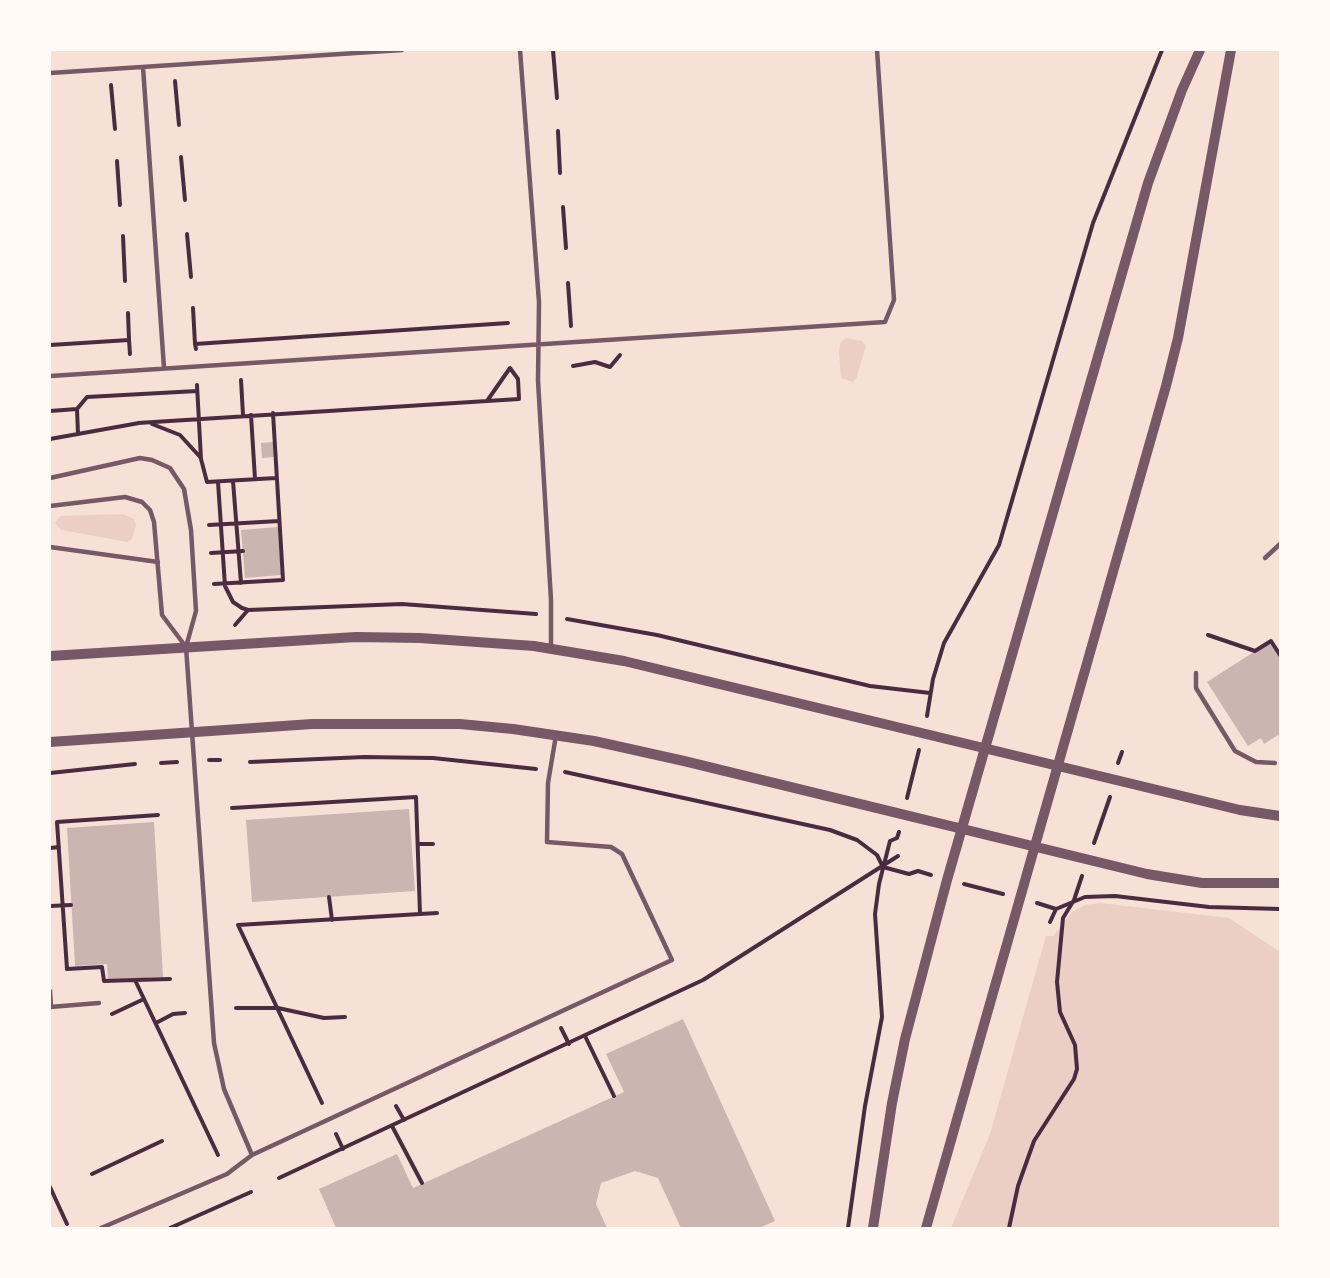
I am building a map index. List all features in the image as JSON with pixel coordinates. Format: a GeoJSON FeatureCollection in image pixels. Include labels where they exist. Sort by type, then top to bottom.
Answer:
{"type":"FeatureCollection","features":[{"type":"Feature","properties":{"kind":"street"},"geometry":{"type":"LineString","coordinates":[[873,1228],[892,1103],[911,1011],[1145,192],[1182,90],[1200,50]]}},
{"type":"Feature","properties":{"kind":"street"},"geometry":{"type":"LineString","coordinates":[[926,1228],[1178,338],[1231,50]]}},
{"type":"Feature","properties":{"kind":"street"},"geometry":{"type":"LineString","coordinates":[[50,656],[313,639],[398,637],[550,649],[624,661],[1246,812],[1281,816]]}},
{"type":"Feature","properties":{"kind":"street"},"geometry":{"type":"LineString","coordinates":[[50,742],[191,731],[359,723],[460,724],[556,735],[684,761],[1035,849],[1184,881],[1227,885],[1281,883]]}},
{"type":"Feature","properties":{"kind":"lane"},"geometry":{"type":"LineString","coordinates":[[50,74],[402,50]]}},
{"type":"Feature","properties":{"kind":"lane"},"geometry":{"type":"LineString","coordinates":[[520,50],[539,302],[538,344],[551,600],[550,649]]}},
{"type":"Feature","properties":{"kind":"lane"},"geometry":{"type":"LineString","coordinates":[[50,376],[885,322],[894,300],[877,50]]}},
{"type":"Feature","properties":{"kind":"lane"},"geometry":{"type":"LineString","coordinates":[[143,67],[164,368]]}},
{"type":"Feature","properties":{"kind":"lane"},"geometry":{"type":"LineString","coordinates":[[50,478],[140,459],[162,463],[175,473],[188,500],[196,611],[186,647],[215,1056],[224,1089],[252,1155]]}},
{"type":"Feature","properties":{"kind":"lane"},"geometry":{"type":"LineString","coordinates":[[50,506],[109,497],[125,497],[142,502],[150,510],[154,522],[162,615],[186,647]]}},
{"type":"Feature","properties":{"kind":"lane"},"geometry":{"type":"LineString","coordinates":[[1266,558],[1281,544]]}},
{"type":"Feature","properties":{"kind":"lane"},"geometry":{"type":"LineString","coordinates":[[50,547],[158,562]]}},
{"type":"Feature","properties":{"kind":"lane"},"geometry":{"type":"LineString","coordinates":[[1196,672],[1196,688],[1235,751],[1256,762],[1275,763]]}},
{"type":"Feature","properties":{"kind":"lane"},"geometry":{"type":"LineString","coordinates":[[101,1228],[226,1174],[252,1155],[672,960],[622,854],[611,847],[548,842],[548,783],[556,735]]}},
{"type":"Feature","properties":{"kind":"lane"},"geometry":{"type":"LineString","coordinates":[[50,991],[50,1007],[99,1003]]}},
{"type":"Feature","properties":{"kind":"path"},"geometry":{"type":"LineString","coordinates":[[553,50],[557,98]]}},
{"type":"Feature","properties":{"kind":"path"},"geometry":{"type":"LineString","coordinates":[[929,704],[944,643],[999,544],[1093,223],[1162,50]]}},
{"type":"Feature","properties":{"kind":"path"},"geometry":{"type":"LineString","coordinates":[[175,81],[179,125]]}},
{"type":"Feature","properties":{"kind":"path"},"geometry":{"type":"LineString","coordinates":[[111,84],[115,129]]}},
{"type":"Feature","properties":{"kind":"path"},"geometry":{"type":"LineString","coordinates":[[558,131],[560,173]]}},
{"type":"Feature","properties":{"kind":"path"},"geometry":{"type":"LineString","coordinates":[[181,157],[185,200]]}},
{"type":"Feature","properties":{"kind":"path"},"geometry":{"type":"LineString","coordinates":[[117,161],[120,205]]}},
{"type":"Feature","properties":{"kind":"path"},"geometry":{"type":"LineString","coordinates":[[562,207],[566,248]]}},
{"type":"Feature","properties":{"kind":"path"},"geometry":{"type":"LineString","coordinates":[[187,234],[191,277]]}},
{"type":"Feature","properties":{"kind":"path"},"geometry":{"type":"LineString","coordinates":[[123,236],[125,281]]}},
{"type":"Feature","properties":{"kind":"path"},"geometry":{"type":"LineString","coordinates":[[568,283],[571,326]]}},
{"type":"Feature","properties":{"kind":"path"},"geometry":{"type":"LineString","coordinates":[[193,308],[196,347],[508,323]]}},
{"type":"Feature","properties":{"kind":"path"},"geometry":{"type":"LineString","coordinates":[[128,314],[130,354]]}},
{"type":"Feature","properties":{"kind":"path"},"geometry":{"type":"LineString","coordinates":[[50,345],[129,340]]}},
{"type":"Feature","properties":{"kind":"path"},"geometry":{"type":"LineString","coordinates":[[573,366],[595,362],[610,367]]}},
{"type":"Feature","properties":{"kind":"path"},"geometry":{"type":"LineString","coordinates":[[50,439],[138,423],[199,417],[519,399],[518,380],[510,368],[487,400]]}},
{"type":"Feature","properties":{"kind":"path"},"geometry":{"type":"LineString","coordinates":[[241,380],[243,415]]}},
{"type":"Feature","properties":{"kind":"path"},"geometry":{"type":"LineString","coordinates":[[197,385],[201,459],[207,482],[276,478]]}},
{"type":"Feature","properties":{"kind":"path"},"geometry":{"type":"LineString","coordinates":[[132,389],[132,394]]}},
{"type":"Feature","properties":{"kind":"path"},"geometry":{"type":"LineString","coordinates":[[78,434],[77,409],[87,397],[197,391]]}},
{"type":"Feature","properties":{"kind":"path"},"geometry":{"type":"LineString","coordinates":[[50,411],[77,409]]}},
{"type":"Feature","properties":{"kind":"path"},"geometry":{"type":"LineString","coordinates":[[214,584],[283,580],[273,413]]}},
{"type":"Feature","properties":{"kind":"path"},"geometry":{"type":"LineString","coordinates":[[251,415],[255,479]]}},
{"type":"Feature","properties":{"kind":"path"},"geometry":{"type":"LineString","coordinates":[[138,423],[166,428],[180,435],[201,459]]}},
{"type":"Feature","properties":{"kind":"path"},"geometry":{"type":"LineString","coordinates":[[253,450],[262,450]]}},
{"type":"Feature","properties":{"kind":"path"},"geometry":{"type":"LineString","coordinates":[[233,481],[241,552],[241,583]]}},
{"type":"Feature","properties":{"kind":"path"},"geometry":{"type":"LineString","coordinates":[[218,482],[225,584],[234,602],[249,610],[390,604],[529,613]]}},
{"type":"Feature","properties":{"kind":"path"},"geometry":{"type":"LineString","coordinates":[[209,525],[279,521]]}},
{"type":"Feature","properties":{"kind":"path"},"geometry":{"type":"LineString","coordinates":[[211,553],[241,552]]}},
{"type":"Feature","properties":{"kind":"path"},"geometry":{"type":"LineString","coordinates":[[239,622],[249,610]]}},
{"type":"Feature","properties":{"kind":"path"},"geometry":{"type":"LineString","coordinates":[[584,622],[669,638],[870,686],[930,693]]}},
{"type":"Feature","properties":{"kind":"path"},"geometry":{"type":"LineString","coordinates":[[1208,635],[1255,651],[1271,640],[1281,656]]}},
{"type":"Feature","properties":{"kind":"path"},"geometry":{"type":"LineString","coordinates":[[913,773],[918,756]]}},
{"type":"Feature","properties":{"kind":"path"},"geometry":{"type":"LineString","coordinates":[[250,762],[364,757],[433,758],[539,769]]}},
{"type":"Feature","properties":{"kind":"path"},"geometry":{"type":"LineString","coordinates":[[50,773],[135,764]]}},
{"type":"Feature","properties":{"kind":"path"},"geometry":{"type":"LineString","coordinates":[[562,772],[845,834],[877,855],[883,867],[909,874],[918,871]]}},
{"type":"Feature","properties":{"kind":"path"},"geometry":{"type":"LineString","coordinates":[[231,807],[416,798],[420,914]]}},
{"type":"Feature","properties":{"kind":"path"},"geometry":{"type":"LineString","coordinates":[[1097,836],[1106,809]]}},
{"type":"Feature","properties":{"kind":"path"},"geometry":{"type":"LineString","coordinates":[[158,815],[57,822],[67,969],[102,967],[104,981],[170,979]]}},
{"type":"Feature","properties":{"kind":"path"},"geometry":{"type":"LineString","coordinates":[[848,1228],[865,1106],[881,1025],[881,993],[874,935],[875,914],[890,841],[897,838]]}},
{"type":"Feature","properties":{"kind":"path"},"geometry":{"type":"LineString","coordinates":[[418,844],[433,844]]}},
{"type":"Feature","properties":{"kind":"path"},"geometry":{"type":"LineString","coordinates":[[50,848],[59,847]]}},
{"type":"Feature","properties":{"kind":"path"},"geometry":{"type":"LineString","coordinates":[[279,1178],[703,980],[898,856]]}},
{"type":"Feature","properties":{"kind":"path"},"geometry":{"type":"LineString","coordinates":[[966,884],[987,889]]}},
{"type":"Feature","properties":{"kind":"path"},"geometry":{"type":"LineString","coordinates":[[1009,1228],[1018,1186],[1034,1141],[1074,1079],[1077,1069],[1075,1045],[1060,1011],[1057,995],[1063,918],[1077,890]]}},
{"type":"Feature","properties":{"kind":"path"},"geometry":{"type":"LineString","coordinates":[[1050,922],[1056,909],[1074,900],[1092,896],[1115,896],[1209,908],[1281,909]]}},
{"type":"Feature","properties":{"kind":"path"},"geometry":{"type":"LineString","coordinates":[[329,897],[332,920]]}},
{"type":"Feature","properties":{"kind":"path"},"geometry":{"type":"LineString","coordinates":[[50,906],[71,905]]}},
{"type":"Feature","properties":{"kind":"path"},"geometry":{"type":"LineString","coordinates":[[1056,909],[1063,918]]}},
{"type":"Feature","properties":{"kind":"path"},"geometry":{"type":"LineString","coordinates":[[322,1103],[238,925],[437,913]]}},
{"type":"Feature","properties":{"kind":"path"},"geometry":{"type":"LineString","coordinates":[[135,980],[218,1155]]}},
{"type":"Feature","properties":{"kind":"path"},"geometry":{"type":"LineString","coordinates":[[105,1017],[144,999]]}},
{"type":"Feature","properties":{"kind":"path"},"geometry":{"type":"LineString","coordinates":[[236,1008],[278,1008],[324,1018],[345,1017]]}},
{"type":"Feature","properties":{"kind":"path"},"geometry":{"type":"LineString","coordinates":[[156,1023],[173,1014],[185,1013]]}},
{"type":"Feature","properties":{"kind":"path"},"geometry":{"type":"LineString","coordinates":[[561,1027],[569,1044]]}},
{"type":"Feature","properties":{"kind":"path"},"geometry":{"type":"LineString","coordinates":[[585,1036],[614,1096]]}},
{"type":"Feature","properties":{"kind":"path"},"geometry":{"type":"LineString","coordinates":[[396,1105],[404,1121]]}},
{"type":"Feature","properties":{"kind":"path"},"geometry":{"type":"LineString","coordinates":[[392,1126],[422,1184]]}},
{"type":"Feature","properties":{"kind":"path"},"geometry":{"type":"LineString","coordinates":[[336,1133],[343,1149]]}},
{"type":"Feature","properties":{"kind":"path"},"geometry":{"type":"LineString","coordinates":[[92,1174],[162,1141]]}},
{"type":"Feature","properties":{"kind":"path"},"geometry":{"type":"LineString","coordinates":[[50,1187],[67,1224]]}},
{"type":"Feature","properties":{"kind":"path"},"geometry":{"type":"LineString","coordinates":[[235,1192],[238,1198]]}},
{"type":"Feature","properties":{"kind":"path"},"geometry":{"type":"LineString","coordinates":[[170,1228],[251,1192]]}},
{"type":"Feature","properties":{"kind":"path"},"geometry":{"type":"LineString","coordinates":[[183,1223],[186,1228]]}},
{"type":"Feature","properties":{"kind":"shaded area"},"geometry":{"type":"Polygon","coordinates":[[[846,338],[862,341],[866,346],[856,379],[853,382],[841,378],[840,343],[846,338]]]}},
{"type":"Feature","properties":{"kind":"shaded area"},"geometry":{"type":"Polygon","coordinates":[[[123,514],[134,519],[136,525],[132,539],[127,542],[61,530],[55,523],[60,516],[123,514]]]}},
{"type":"Feature","properties":{"kind":"shaded area"},"geometry":{"type":"Polygon","coordinates":[[[1100,903],[1229,918],[1280,952],[1280,1228],[951,1228],[990,1134],[1046,936],[1053,936],[1072,912],[1085,905],[1100,903]]]}},
{"type":"Feature","properties":{"kind":"building"},"geometry":{"type":"Polygon","coordinates":[[[273,442],[274,457],[262,458],[261,443],[273,442]]]}},
{"type":"Feature","properties":{"kind":"building"},"geometry":{"type":"Polygon","coordinates":[[[278,527],[281,575],[245,578],[241,530],[278,527]]]}},
{"type":"Feature","properties":{"kind":"building"},"geometry":{"type":"Polygon","coordinates":[[[1271,641],[1280,655],[1280,739],[1278,735],[1264,744],[1261,738],[1248,746],[1207,682],[1271,641]]]}},
{"type":"Feature","properties":{"kind":"building"},"geometry":{"type":"Polygon","coordinates":[[[409,809],[415,891],[252,902],[246,820],[409,809]]]}},
{"type":"Feature","properties":{"kind":"building"},"geometry":{"type":"Polygon","coordinates":[[[154,822],[163,977],[108,980],[107,964],[75,966],[67,828],[154,822]]]}},
{"type":"Feature","properties":{"kind":"building"},"geometry":{"type":"Polygon","coordinates":[[[683,1019],[775,1221],[759,1228],[681,1228],[658,1178],[635,1171],[601,1183],[596,1204],[607,1228],[336,1228],[319,1189],[397,1154],[413,1188],[624,1092],[606,1054],[683,1019]]]}}]}
